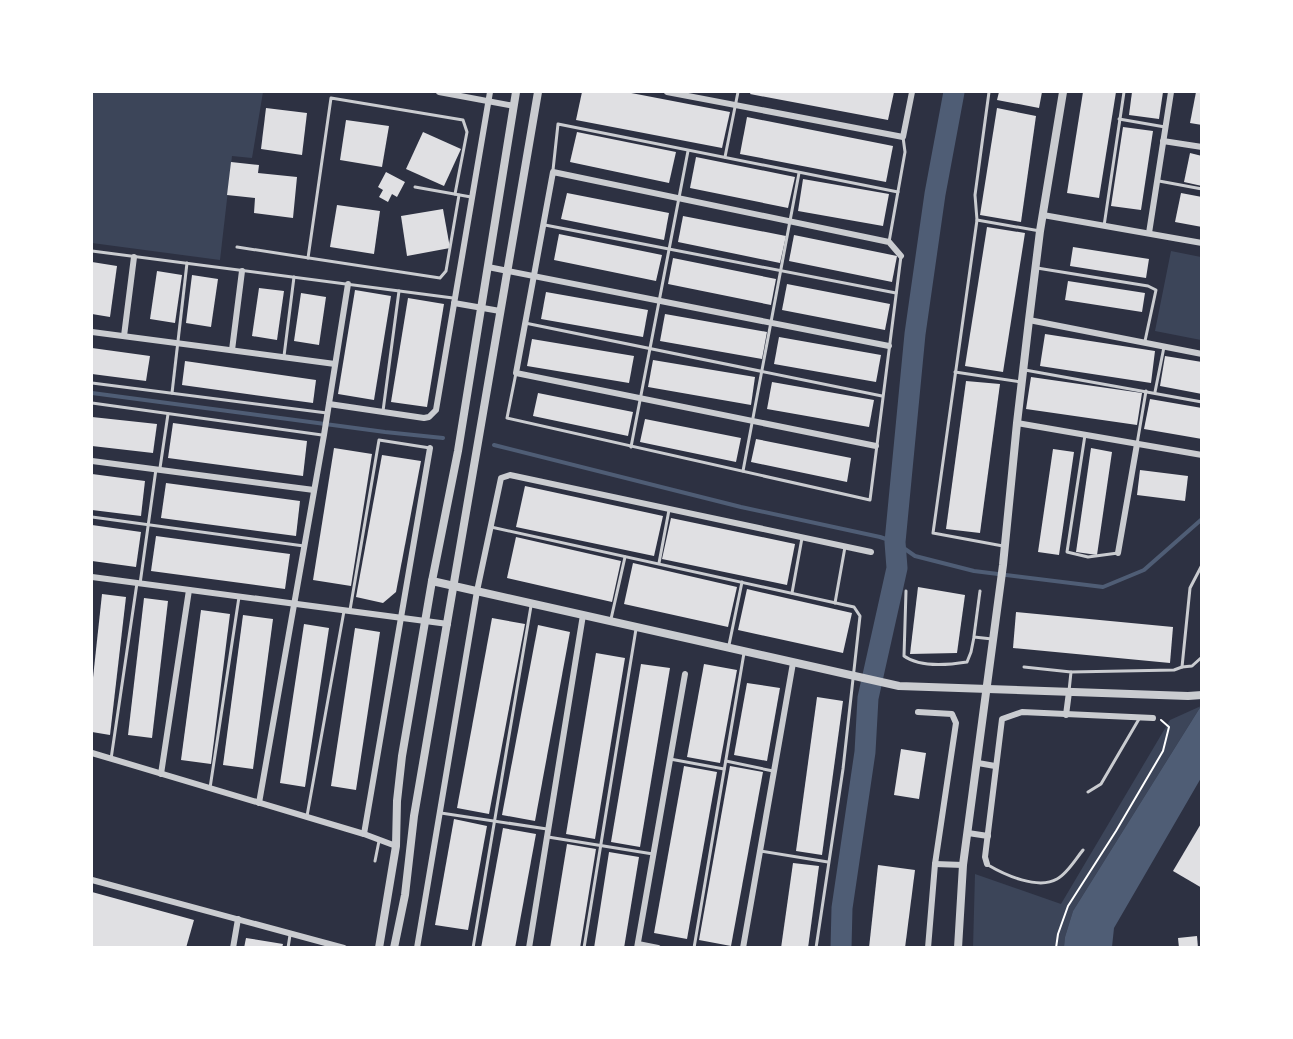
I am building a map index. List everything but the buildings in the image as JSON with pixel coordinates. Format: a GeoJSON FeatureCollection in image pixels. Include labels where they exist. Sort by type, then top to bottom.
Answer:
{"type":"FeatureCollection","features":[{"type":"Feature","properties":{"kind":"street"},"geometry":{"type":"LineString","coordinates":[[439,92],[513,106]]}},
{"type":"Feature","properties":{"kind":"street"},"geometry":{"type":"LineString","coordinates":[[329,404],[424,418],[433,414],[437,405],[490,92]]}},
{"type":"Feature","properties":{"kind":"street"},"geometry":{"type":"LineString","coordinates":[[379,948],[396,846],[397,801],[402,756],[432,581],[458,451],[516,92]]}},
{"type":"Feature","properties":{"kind":"street"},"geometry":{"type":"LineString","coordinates":[[393,948],[405,895],[414,816],[538,92]]}},
{"type":"Feature","properties":{"kind":"street"},"geometry":{"type":"LineString","coordinates":[[667,92],[903,137],[912,92]]}},
{"type":"Feature","properties":{"kind":"street"},"geometry":{"type":"LineString","coordinates":[[958,948],[963,865],[1004,565],[1021,382],[1040,231],[1063,92]]}},
{"type":"Feature","properties":{"kind":"street"},"geometry":{"type":"LineString","coordinates":[[1149,233],[1171,92]]}},
{"type":"Feature","properties":{"kind":"street"},"geometry":{"type":"LineString","coordinates":[[1163,141],[1202,147]]}},
{"type":"Feature","properties":{"kind":"street"},"geometry":{"type":"LineString","coordinates":[[876,446],[516,373],[553,172],[889,242],[901,256]]}},
{"type":"Feature","properties":{"kind":"street"},"geometry":{"type":"LineString","coordinates":[[1043,215],[1202,243]]}},
{"type":"Feature","properties":{"kind":"street"},"geometry":{"type":"LineString","coordinates":[[124,336],[135,257]]}},
{"type":"Feature","properties":{"kind":"street"},"geometry":{"type":"LineString","coordinates":[[488,267],[889,346]]}},
{"type":"Feature","properties":{"kind":"street"},"geometry":{"type":"LineString","coordinates":[[232,350],[242,270]]}},
{"type":"Feature","properties":{"kind":"street"},"geometry":{"type":"LineString","coordinates":[[259,803],[348,284]]}},
{"type":"Feature","properties":{"kind":"street"},"geometry":{"type":"LineString","coordinates":[[455,301],[500,312]]}},
{"type":"Feature","properties":{"kind":"street"},"geometry":{"type":"LineString","coordinates":[[1029,320],[1202,354]]}},
{"type":"Feature","properties":{"kind":"street"},"geometry":{"type":"LineString","coordinates":[[92,332],[336,364]]}},
{"type":"Feature","properties":{"kind":"street"},"geometry":{"type":"LineString","coordinates":[[1017,423],[1202,455]]}},
{"type":"Feature","properties":{"kind":"street"},"geometry":{"type":"LineString","coordinates":[[1118,553],[1137,444]]}},
{"type":"Feature","properties":{"kind":"street"},"geometry":{"type":"LineString","coordinates":[[364,834],[430,448]]}},
{"type":"Feature","properties":{"kind":"street"},"geometry":{"type":"LineString","coordinates":[[92,461],[314,490]]}},
{"type":"Feature","properties":{"kind":"street"},"geometry":{"type":"LineString","coordinates":[[417,948],[477,591],[500,481],[504,476],[871,552]]}},
{"type":"Feature","properties":{"kind":"street"},"geometry":{"type":"LineString","coordinates":[[92,577],[448,624]]}},
{"type":"Feature","properties":{"kind":"street"},"geometry":{"type":"LineString","coordinates":[[432,581],[899,686],[1202,695]]}},
{"type":"Feature","properties":{"kind":"street"},"geometry":{"type":"LineString","coordinates":[[161,774],[189,590]]}},
{"type":"Feature","properties":{"kind":"street"},"geometry":{"type":"LineString","coordinates":[[529,948],[583,615]]}},
{"type":"Feature","properties":{"kind":"street"},"geometry":{"type":"LineString","coordinates":[[743,948],[793,663]]}},
{"type":"Feature","properties":{"kind":"street"},"geometry":{"type":"LineString","coordinates":[[658,948],[638,946],[685,674]]}},
{"type":"Feature","properties":{"kind":"street"},"geometry":{"type":"LineString","coordinates":[[1066,715],[1069,692]]}},
{"type":"Feature","properties":{"kind":"street"},"geometry":{"type":"LineString","coordinates":[[918,712],[952,714],[956,723],[935,864],[928,948]]}},
{"type":"Feature","properties":{"kind":"street"},"geometry":{"type":"LineString","coordinates":[[987,864],[985,857],[995,766],[1005,717],[1022,712],[1153,718]]}},
{"type":"Feature","properties":{"kind":"street"},"geometry":{"type":"LineString","coordinates":[[92,753],[364,834],[396,846]]}},
{"type":"Feature","properties":{"kind":"street"},"geometry":{"type":"LineString","coordinates":[[978,763],[995,766]]}},
{"type":"Feature","properties":{"kind":"street"},"geometry":{"type":"LineString","coordinates":[[968,833],[988,836]]}},
{"type":"Feature","properties":{"kind":"street"},"geometry":{"type":"LineString","coordinates":[[935,864],[963,865]]}},
{"type":"Feature","properties":{"kind":"street"},"geometry":{"type":"LineString","coordinates":[[92,880],[344,948]]}},
{"type":"Feature","properties":{"kind":"street"},"geometry":{"type":"LineString","coordinates":[[233,948],[238,919]]}},
{"type":"Feature","properties":{"kind":"lane"},"geometry":{"type":"LineString","coordinates":[[725,157],[738,92]]}},
{"type":"Feature","properties":{"kind":"lane"},"geometry":{"type":"LineString","coordinates":[[989,92],[975,195],[977,220],[933,533],[1005,546]]}},
{"type":"Feature","properties":{"kind":"lane"},"geometry":{"type":"LineString","coordinates":[[1104,226],[1124,92]]}},
{"type":"Feature","properties":{"kind":"lane"},"geometry":{"type":"LineString","coordinates":[[237,247],[308,258],[440,278],[446,270],[467,132],[463,120],[331,98],[308,258]]}},
{"type":"Feature","properties":{"kind":"lane"},"geometry":{"type":"LineString","coordinates":[[1119,119],[1166,127]]}},
{"type":"Feature","properties":{"kind":"lane"},"geometry":{"type":"LineString","coordinates":[[553,172],[558,124],[898,192]]}},
{"type":"Feature","properties":{"kind":"lane"},"geometry":{"type":"LineString","coordinates":[[889,242],[905,152],[903,137]]}},
{"type":"Feature","properties":{"kind":"lane"},"geometry":{"type":"LineString","coordinates":[[631,447],[688,150]]}},
{"type":"Feature","properties":{"kind":"lane"},"geometry":{"type":"LineString","coordinates":[[742,471],[800,173]]}},
{"type":"Feature","properties":{"kind":"lane"},"geometry":{"type":"LineString","coordinates":[[1157,180],[1202,189]]}},
{"type":"Feature","properties":{"kind":"lane"},"geometry":{"type":"LineString","coordinates":[[415,187],[472,197]]}},
{"type":"Feature","properties":{"kind":"lane"},"geometry":{"type":"LineString","coordinates":[[977,220],[1040,231]]}},
{"type":"Feature","properties":{"kind":"lane"},"geometry":{"type":"LineString","coordinates":[[543,225],[896,293]]}},
{"type":"Feature","properties":{"kind":"lane"},"geometry":{"type":"LineString","coordinates":[[92,251],[399,291],[455,301]]}},
{"type":"Feature","properties":{"kind":"lane"},"geometry":{"type":"LineString","coordinates":[[516,373],[507,418],[870,500],[901,256]]}},
{"type":"Feature","properties":{"kind":"lane"},"geometry":{"type":"LineString","coordinates":[[172,393],[187,263]]}},
{"type":"Feature","properties":{"kind":"lane"},"geometry":{"type":"LineString","coordinates":[[1035,268],[1148,286],[1156,290],[1145,343]]}},
{"type":"Feature","properties":{"kind":"lane"},"geometry":{"type":"LineString","coordinates":[[284,357],[294,277]]}},
{"type":"Feature","properties":{"kind":"lane"},"geometry":{"type":"LineString","coordinates":[[382,413],[399,291]]}},
{"type":"Feature","properties":{"kind":"lane"},"geometry":{"type":"LineString","coordinates":[[525,323],[883,396]]}},
{"type":"Feature","properties":{"kind":"lane"},"geometry":{"type":"LineString","coordinates":[[1155,393],[1164,347]]}},
{"type":"Feature","properties":{"kind":"lane"},"geometry":{"type":"LineString","coordinates":[[1023,370],[1202,402]]}},
{"type":"Feature","properties":{"kind":"lane"},"geometry":{"type":"LineString","coordinates":[[955,372],[1021,382]]}},
{"type":"Feature","properties":{"kind":"lane"},"geometry":{"type":"LineString","coordinates":[[92,383],[327,415]]}},
{"type":"Feature","properties":{"kind":"lane"},"geometry":{"type":"LineString","coordinates":[[1137,444],[1146,391]]}},
{"type":"Feature","properties":{"kind":"lane"},"geometry":{"type":"LineString","coordinates":[[92,403],[324,432]]}},
{"type":"Feature","properties":{"kind":"lane"},"geometry":{"type":"LineString","coordinates":[[111,759],[148,524],[168,414]]}},
{"type":"Feature","properties":{"kind":"lane"},"geometry":{"type":"LineString","coordinates":[[1085,435],[1067,552],[1088,557],[1118,553]]}},
{"type":"Feature","properties":{"kind":"lane"},"geometry":{"type":"LineString","coordinates":[[307,817],[379,440],[430,448]]}},
{"type":"Feature","properties":{"kind":"lane"},"geometry":{"type":"LineString","coordinates":[[659,564],[670,509]]}},
{"type":"Feature","properties":{"kind":"lane"},"geometry":{"type":"LineString","coordinates":[[92,517],[304,547]]}},
{"type":"Feature","properties":{"kind":"lane"},"geometry":{"type":"LineString","coordinates":[[491,526],[854,607],[860,616],[857,677],[816,948]]}},
{"type":"Feature","properties":{"kind":"lane"},"geometry":{"type":"LineString","coordinates":[[792,593],[802,538]]}},
{"type":"Feature","properties":{"kind":"lane"},"geometry":{"type":"LineString","coordinates":[[835,603],[845,547]]}},
{"type":"Feature","properties":{"kind":"lane"},"geometry":{"type":"LineString","coordinates":[[611,621],[625,556]]}},
{"type":"Feature","properties":{"kind":"lane"},"geometry":{"type":"LineString","coordinates":[[1182,667],[1190,588],[1202,565]]}},
{"type":"Feature","properties":{"kind":"lane"},"geometry":{"type":"LineString","coordinates":[[728,648],[742,582]]}},
{"type":"Feature","properties":{"kind":"lane"},"geometry":{"type":"LineString","coordinates":[[906,591],[904,656],[913,663],[952,664],[967,662],[971,652],[980,591]]}},
{"type":"Feature","properties":{"kind":"lane"},"geometry":{"type":"LineString","coordinates":[[210,788],[239,597]]}},
{"type":"Feature","properties":{"kind":"lane"},"geometry":{"type":"LineString","coordinates":[[473,948],[532,603]]}},
{"type":"Feature","properties":{"kind":"lane"},"geometry":{"type":"LineString","coordinates":[[584,948],[636,627]]}},
{"type":"Feature","properties":{"kind":"lane"},"geometry":{"type":"LineString","coordinates":[[974,637],[994,639]]}},
{"type":"Feature","properties":{"kind":"lane"},"geometry":{"type":"LineString","coordinates":[[694,948],[744,652]]}},
{"type":"Feature","properties":{"kind":"lane"},"geometry":{"type":"LineString","coordinates":[[1024,667],[1071,672],[1174,670],[1192,666],[1202,657]]}},
{"type":"Feature","properties":{"kind":"lane"},"geometry":{"type":"LineString","coordinates":[[1069,692],[1071,672]]}},
{"type":"Feature","properties":{"kind":"lane"},"geometry":{"type":"LineString","coordinates":[[1088,792],[1101,784],[1140,718]]}},
{"type":"Feature","properties":{"kind":"lane"},"geometry":{"type":"LineString","coordinates":[[670,759],[724,769]]}},
{"type":"Feature","properties":{"kind":"lane"},"geometry":{"type":"LineString","coordinates":[[726,761],[774,771]]}},
{"type":"Feature","properties":{"kind":"lane"},"geometry":{"type":"LineString","coordinates":[[439,812],[549,829]]}},
{"type":"Feature","properties":{"kind":"lane"},"geometry":{"type":"LineString","coordinates":[[548,837],[654,854]]}},
{"type":"Feature","properties":{"kind":"lane"},"geometry":{"type":"LineString","coordinates":[[375,861],[379,839]]}},
{"type":"Feature","properties":{"kind":"lane"},"geometry":{"type":"LineString","coordinates":[[987,864],[996,870],[1031,882],[1047,883],[1059,879],[1083,850]]}},
{"type":"Feature","properties":{"kind":"lane"},"geometry":{"type":"LineString","coordinates":[[760,851],[828,862]]}},
{"type":"Feature","properties":{"kind":"lane"},"geometry":{"type":"LineString","coordinates":[[288,948],[290,933]]}},
{"type":"Feature","properties":{"kind":"path"},"geometry":{"type":"LineString","coordinates":[[1056,948],[1058,934],[1068,906],[1163,751],[1169,727],[1163,720],[1153,718]]}},
{"type":"Feature","properties":{"kind":"shaded area"},"geometry":{"type":"Polygon","coordinates":[[[92,92],[263,92],[252,158],[232,156],[220,260],[92,243],[92,92]]]}},
{"type":"Feature","properties":{"kind":"shaded area"},"geometry":{"type":"Polygon","coordinates":[[[1171,251],[1201,257],[1201,340],[1155,331],[1171,251]]]}},
{"type":"Feature","properties":{"kind":"shaded area"},"geometry":{"type":"Polygon","coordinates":[[[1201,706],[1073,911],[1064,947],[973,948],[975,874],[1061,904],[1170,720],[1201,706]]]}},
{"type":"Feature","properties":{"kind":"shaded area"},"geometry":{"type":"Polygon","coordinates":[[[1201,706],[1201,778],[1114,928],[1112,947],[1064,947],[1073,911],[1201,706]]]}},
{"type":"Feature","properties":{"kind":"waterway"},"geometry":{"type":"LineString","coordinates":[[841,948],[842,908],[865,752],[868,698],[897,568],[895,542],[915,334],[935,194],[954,92]]}},
{"type":"Feature","properties":{"kind":"waterway"},"geometry":{"type":"LineString","coordinates":[[92,393],[443,438]]}},
{"type":"Feature","properties":{"kind":"waterway"},"geometry":{"type":"LineString","coordinates":[[494,445],[741,507],[880,537],[895,542],[915,556],[974,571],[1103,587],[1144,570],[1202,519]]}}]}
